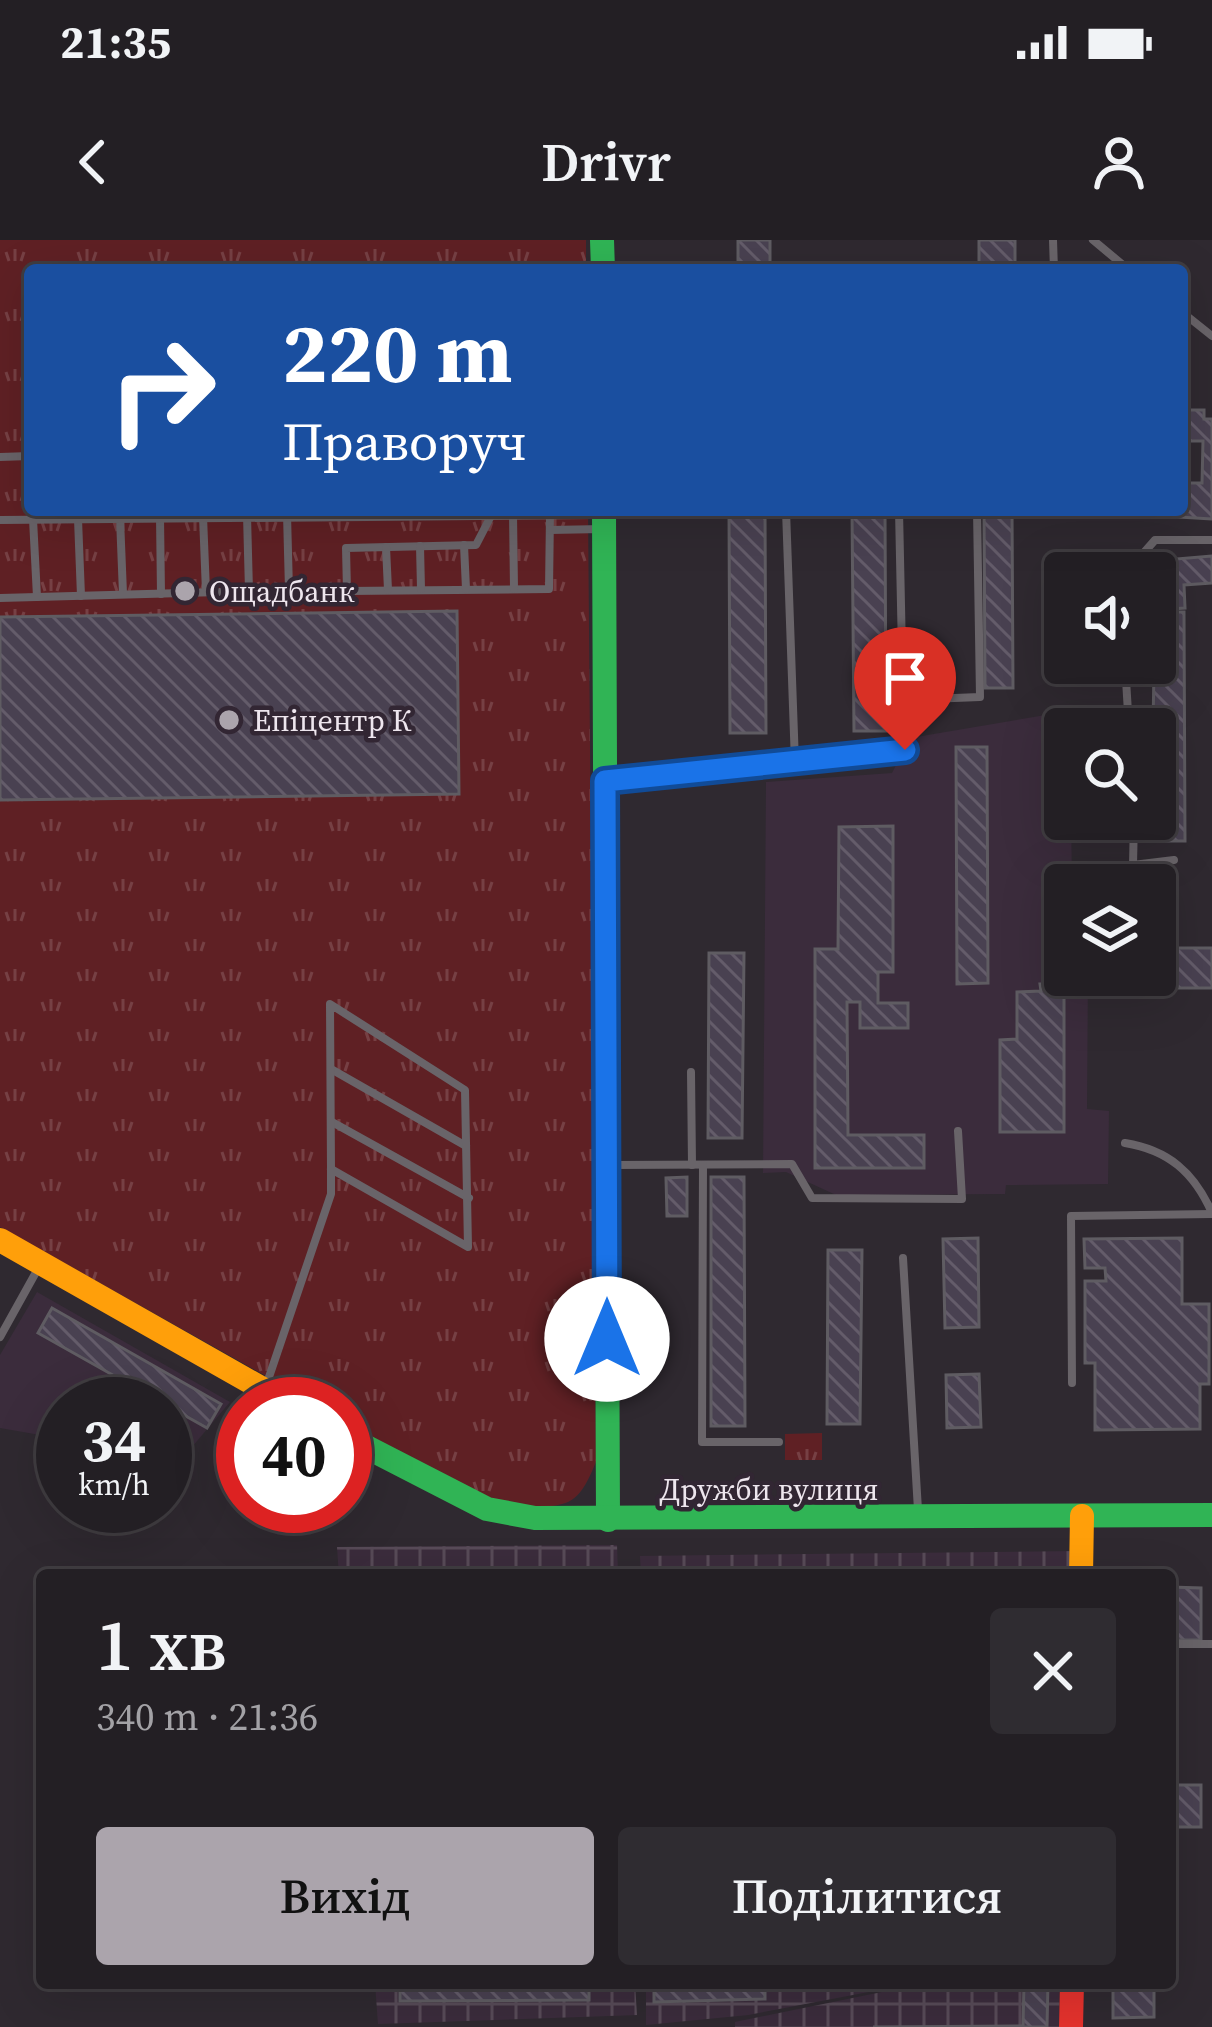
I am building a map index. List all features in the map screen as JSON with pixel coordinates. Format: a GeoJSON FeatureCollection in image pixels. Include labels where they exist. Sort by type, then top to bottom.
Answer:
{"type":"FeatureCollection","features":[{"type":"Feature","properties":{"kind":"street"},"geometry":{"type":"LineString","coordinates":[[604,518],[608,1520]]}},
{"type":"Feature","properties":{"kind":"street"},"geometry":{"type":"LineString","coordinates":[[0,1240],[241,1377]]}},
{"type":"Feature","properties":{"kind":"street","name":"Дружби вулиця"},"geometry":{"type":"LineString","coordinates":[[372,1450],[487,1510],[535,1518],[1212,1515]]}},
{"type":"Feature","properties":{"kind":"street"},"geometry":{"type":"LineString","coordinates":[[1081,1569],[1082,1516]]}},
{"type":"Feature","properties":{"kind":"street"},"geometry":{"type":"LineString","coordinates":[[1071,2027],[1072,1989]]}},
{"type":"Feature","properties":{"kind":"lane"},"geometry":{"type":"LineString","coordinates":[[1093,240],[1122,264]]}},
{"type":"Feature","properties":{"kind":"lane"},"geometry":{"type":"LineString","coordinates":[[1188,317],[1212,336]]}},
{"type":"Feature","properties":{"kind":"lane"},"geometry":{"type":"LineString","coordinates":[[0,520],[203,516],[206,592]]}},
{"type":"Feature","properties":{"kind":"lane"},"geometry":{"type":"LineString","coordinates":[[247,516],[249,591]]}},
{"type":"Feature","properties":{"kind":"lane"},"geometry":{"type":"LineString","coordinates":[[0,598],[289,590],[287,516]]}},
{"type":"Feature","properties":{"kind":"lane"},"geometry":{"type":"LineString","coordinates":[[491,516],[476,544],[346,548],[347,591],[549,589],[550,516]]}},
{"type":"Feature","properties":{"kind":"lane"},"geometry":{"type":"LineString","coordinates":[[513,516],[514,590]]}},
{"type":"Feature","properties":{"kind":"lane"},"geometry":{"type":"LineString","coordinates":[[786,516],[795,764]]}},
{"type":"Feature","properties":{"kind":"lane"},"geometry":{"type":"LineString","coordinates":[[605,781],[905,750],[899,516]]}},
{"type":"Feature","properties":{"kind":"lane"},"geometry":{"type":"LineString","coordinates":[[903,700],[980,697],[977,516]]}},
{"type":"Feature","properties":{"kind":"lane"},"geometry":{"type":"LineString","coordinates":[[120,517],[123,594]]}},
{"type":"Feature","properties":{"kind":"lane"},"geometry":{"type":"LineString","coordinates":[[160,517],[161,594]]}},
{"type":"Feature","properties":{"kind":"lane"},"geometry":{"type":"LineString","coordinates":[[78,518],[81,596]]}},
{"type":"Feature","properties":{"kind":"lane"},"geometry":{"type":"LineString","coordinates":[[550,530],[604,518]]}},
{"type":"Feature","properties":{"kind":"lane"},"geometry":{"type":"LineString","coordinates":[[33,519],[37,597]]}},
{"type":"Feature","properties":{"kind":"lane"},"geometry":{"type":"LineString","coordinates":[[1144,552],[1155,540],[1212,540]]}},
{"type":"Feature","properties":{"kind":"lane"},"geometry":{"type":"LineString","coordinates":[[464,545],[466,590]]}},
{"type":"Feature","properties":{"kind":"lane"},"geometry":{"type":"LineString","coordinates":[[420,546],[421,590]]}},
{"type":"Feature","properties":{"kind":"lane"},"geometry":{"type":"LineString","coordinates":[[386,547],[388,590]]}},
{"type":"Feature","properties":{"kind":"lane"},"geometry":{"type":"LineString","coordinates":[[1133,840],[1132,865],[1174,860]]}},
{"type":"Feature","properties":{"kind":"lane"},"geometry":{"type":"LineString","coordinates":[[268,1377],[331,1194],[330,1004],[465,1090],[468,1247],[331,1168]]}},
{"type":"Feature","properties":{"kind":"lane"},"geometry":{"type":"LineString","coordinates":[[330,1068],[466,1146]]}},
{"type":"Feature","properties":{"kind":"lane"},"geometry":{"type":"LineString","coordinates":[[691,1072],[692,1165]]}},
{"type":"Feature","properties":{"kind":"lane"},"geometry":{"type":"LineString","coordinates":[[331,1121],[469,1198]]}},
{"type":"Feature","properties":{"kind":"lane"},"geometry":{"type":"LineString","coordinates":[[606,1165],[792,1164],[812,1198],[962,1199],[958,1131]]}},
{"type":"Feature","properties":{"kind":"lane"},"geometry":{"type":"LineString","coordinates":[[1072,1383],[1071,1216],[1212,1214],[1201,1187],[1160,1149],[1125,1143]]}},
{"type":"Feature","properties":{"kind":"lane"},"geometry":{"type":"LineString","coordinates":[[703,1165],[702,1442],[779,1442]]}},
{"type":"Feature","properties":{"kind":"lane"},"geometry":{"type":"LineString","coordinates":[[903,1258],[919,1518]]}},
{"type":"Feature","properties":{"kind":"lane"},"geometry":{"type":"LineString","coordinates":[[0,1337],[41,1263]]}},
{"type":"Feature","properties":{"kind":"lane"},"geometry":{"type":"LineString","coordinates":[[1176,1644],[1212,1644]]}},
{"type":"Feature","properties":{"kind":"shaded area"},"geometry":{"type":"Polygon","coordinates":[[[1044,715],[1044,840],[1071,840],[1072,864],[1044,864],[1044,996],[1088,996],[1087,1109],[1109,1111],[1108,1184],[1006,1185],[1005,1194],[836,1195],[786,1172],[763,1173],[766,782],[892,773],[910,738],[1044,715]]]}},
{"type":"Feature","properties":{"kind":"shaded area"},"geometry":{"type":"Polygon","coordinates":[[[37,1292],[186,1377],[36,1377],[36,1434],[0,1428],[0,1355],[37,1292]]]}},
{"type":"Feature","properties":{"kind":"shaded area"},"geometry":{"type":"Polygon","coordinates":[[[192,1380],[216,1394],[216,1419],[192,1447],[192,1380]]]}},
{"type":"Feature","properties":{"kind":"shaded area"},"geometry":{"type":"Polygon","coordinates":[[[617,1545],[618,1569],[339,1569],[337,1547],[617,1545]]]}},
{"type":"Feature","properties":{"kind":"shaded area"},"geometry":{"type":"Polygon","coordinates":[[[1081,1551],[1080,1569],[641,1569],[640,1556],[1081,1551]]]}},
{"type":"Feature","properties":{"kind":"shaded area"},"geometry":{"type":"Polygon","coordinates":[[[375,1989],[635,1989],[637,2015],[378,2024],[375,1989]]]}},
{"type":"Feature","properties":{"kind":"shaded area"},"geometry":{"type":"Polygon","coordinates":[[[646,1989],[884,1989],[748,2015],[646,2025],[646,1989]]]}},
{"type":"Feature","properties":{"kind":"shaded area"},"geometry":{"type":"Polygon","coordinates":[[[897,1989],[1060,1989],[1059,2027],[735,2027],[735,2022],[897,1989]]]}},
{"type":"Feature","properties":{"kind":"green space"},"geometry":{"type":"Polygon","coordinates":[[[0,240],[586,240],[586,264],[24,264],[24,516],[588,516],[596,1462],[583,1488],[569,1502],[534,1507],[506,1504],[449,1482],[372,1437],[372,1377],[268,1377],[0,1227],[0,240]]]}},
{"type":"Feature","properties":{"kind":"green space"},"geometry":{"type":"Polygon","coordinates":[[[822,1433],[822,1460],[785,1460],[785,1434],[822,1433]]]}},
{"type":"Feature","properties":{"kind":"building"},"geometry":{"type":"Polygon","coordinates":[[[738,240],[770,240],[770,264],[738,264],[738,240]]]}},
{"type":"Feature","properties":{"kind":"building"},"geometry":{"type":"Polygon","coordinates":[[[979,240],[1015,240],[1015,264],[979,264],[979,240]]]}},
{"type":"Feature","properties":{"kind":"building"},"geometry":{"type":"Polygon","coordinates":[[[1188,410],[1204,410],[1204,419],[1212,419],[1212,519],[1162,516],[1188,516],[1188,483],[1202,483],[1203,441],[1188,441],[1188,410]]]}},
{"type":"Feature","properties":{"kind":"building"},"geometry":{"type":"Polygon","coordinates":[[[729,516],[765,516],[766,733],[730,733],[729,516]]]}},
{"type":"Feature","properties":{"kind":"building"},"geometry":{"type":"Polygon","coordinates":[[[852,516],[885,516],[886,731],[854,731],[852,516]]]}},
{"type":"Feature","properties":{"kind":"building"},"geometry":{"type":"Polygon","coordinates":[[[984,516],[1012,516],[1013,688],[985,688],[984,516]]]}},
{"type":"Feature","properties":{"kind":"building"},"geometry":{"type":"Polygon","coordinates":[[[1212,556],[1212,583],[1184,585],[1185,608],[1176,609],[1176,559],[1212,556]]]}},
{"type":"Feature","properties":{"kind":"building","name":"Епіцентр К"},"geometry":{"type":"Polygon","coordinates":[[[457,611],[459,794],[0,800],[0,617],[457,611]]]}},
{"type":"Feature","properties":{"kind":"building"},"geometry":{"type":"Polygon","coordinates":[[[1176,612],[1184,612],[1185,841],[1151,841],[1176,840],[1176,708],[1153,708],[1154,684],[1176,684],[1176,612]]]}},
{"type":"Feature","properties":{"kind":"building"},"geometry":{"type":"Polygon","coordinates":[[[956,747],[987,747],[988,983],[957,984],[956,747]]]}},
{"type":"Feature","properties":{"kind":"building"},"geometry":{"type":"Polygon","coordinates":[[[893,826],[893,972],[878,972],[878,1003],[908,1003],[908,1028],[860,1028],[860,1002],[847,1002],[848,1135],[924,1135],[924,1168],[815,1168],[815,949],[838,949],[839,827],[893,826]]]}},
{"type":"Feature","properties":{"kind":"building"},"geometry":{"type":"Polygon","coordinates":[[[1176,948],[1212,948],[1212,988],[1176,988],[1176,948]]]}},
{"type":"Feature","properties":{"kind":"building"},"geometry":{"type":"Polygon","coordinates":[[[709,953],[744,953],[742,1138],[708,1138],[709,953]]]}},
{"type":"Feature","properties":{"kind":"building"},"geometry":{"type":"Polygon","coordinates":[[[1040,984],[1044,984],[1044,996],[1064,996],[1064,1132],[1000,1132],[1000,1040],[1017,1039],[1017,992],[1041,991],[1040,984]]]}},
{"type":"Feature","properties":{"kind":"building"},"geometry":{"type":"Polygon","coordinates":[[[687,1177],[687,1216],[667,1216],[666,1178],[687,1177]]]}},
{"type":"Feature","properties":{"kind":"building"},"geometry":{"type":"Polygon","coordinates":[[[711,1177],[744,1177],[745,1426],[711,1426],[711,1177]]]}},
{"type":"Feature","properties":{"kind":"building"},"geometry":{"type":"Polygon","coordinates":[[[978,1238],[979,1327],[945,1328],[943,1239],[978,1238]]]}},
{"type":"Feature","properties":{"kind":"building"},"geometry":{"type":"Polygon","coordinates":[[[1182,1238],[1182,1304],[1209,1304],[1209,1384],[1200,1384],[1200,1429],[1095,1430],[1095,1363],[1085,1363],[1085,1281],[1106,1281],[1105,1268],[1085,1268],[1084,1239],[1182,1238]]]}},
{"type":"Feature","properties":{"kind":"building"},"geometry":{"type":"Polygon","coordinates":[[[828,1250],[862,1250],[860,1424],[827,1424],[828,1250]]]}},
{"type":"Feature","properties":{"kind":"building"},"geometry":{"type":"Polygon","coordinates":[[[52,1308],[173,1377],[116,1377],[38,1333],[52,1308]]]}},
{"type":"Feature","properties":{"kind":"building"},"geometry":{"type":"Polygon","coordinates":[[[979,1374],[981,1427],[947,1428],[946,1375],[979,1374]]]}},
{"type":"Feature","properties":{"kind":"building"},"geometry":{"type":"Polygon","coordinates":[[[192,1388],[216,1401],[216,1413],[207,1428],[192,1420],[192,1388]]]}},
{"type":"Feature","properties":{"kind":"building"},"geometry":{"type":"Polygon","coordinates":[[[1176,1587],[1201,1588],[1201,1640],[1176,1640],[1176,1587]]]}},
{"type":"Feature","properties":{"kind":"building"},"geometry":{"type":"Polygon","coordinates":[[[1176,1785],[1201,1785],[1201,1827],[1176,1827],[1176,1785]]]}},
{"type":"Feature","properties":{"kind":"building"},"geometry":{"type":"Polygon","coordinates":[[[400,1989],[589,1989],[589,2000],[400,2001],[400,1989]]]}},
{"type":"Feature","properties":{"kind":"building"},"geometry":{"type":"Polygon","coordinates":[[[654,1989],[765,1989],[765,1999],[654,2002],[654,1989]]]}},
{"type":"Feature","properties":{"kind":"building"},"geometry":{"type":"Polygon","coordinates":[[[1024,1989],[1048,1989],[1047,2027],[873,2027],[1023,2026],[1024,1989]]]}},
{"type":"Feature","properties":{"kind":"building"},"geometry":{"type":"Polygon","coordinates":[[[1113,1989],[1154,1989],[1154,2017],[1113,2018],[1113,1989]]]}},
{"type":"Feature","properties":{"kind":"traffic: fast"},"geometry":{"type":"LineString","coordinates":[[602,240],[603,264]]}},
{"type":"Feature","properties":{"kind":"traffic: fast"},"geometry":{"type":"LineString","coordinates":[[604,516],[608,1520]]}},
{"type":"Feature","properties":{"kind":"traffic: fast"},"geometry":{"type":"LineString","coordinates":[[372,1450],[487,1509],[535,1518],[1212,1515]]}},
{"type":"Feature","properties":{"kind":"traffic: slow"},"geometry":{"type":"LineString","coordinates":[[0,1240],[241,1377]]}},
{"type":"Feature","properties":{"kind":"traffic: slow"},"geometry":{"type":"LineString","coordinates":[[1081,1569],[1082,1516]]}},
{"type":"Feature","properties":{"kind":"traffic: jam"},"geometry":{"type":"LineString","coordinates":[[1071,2027],[1072,1989]]}},
{"type":"Feature","properties":{"kind":"place","name":"Ощадбанк"},"geometry":{"type":"Point","coordinates":[185,591]}},
{"type":"Feature","properties":{"kind":"place","name":"Епіцентр К"},"geometry":{"type":"Point","coordinates":[229,720]}},
{"type":"Feature","properties":{"kind":"route"},"geometry":{"type":"LineString","coordinates":[[607,1339],[605,781],[905,750]]}}]}
